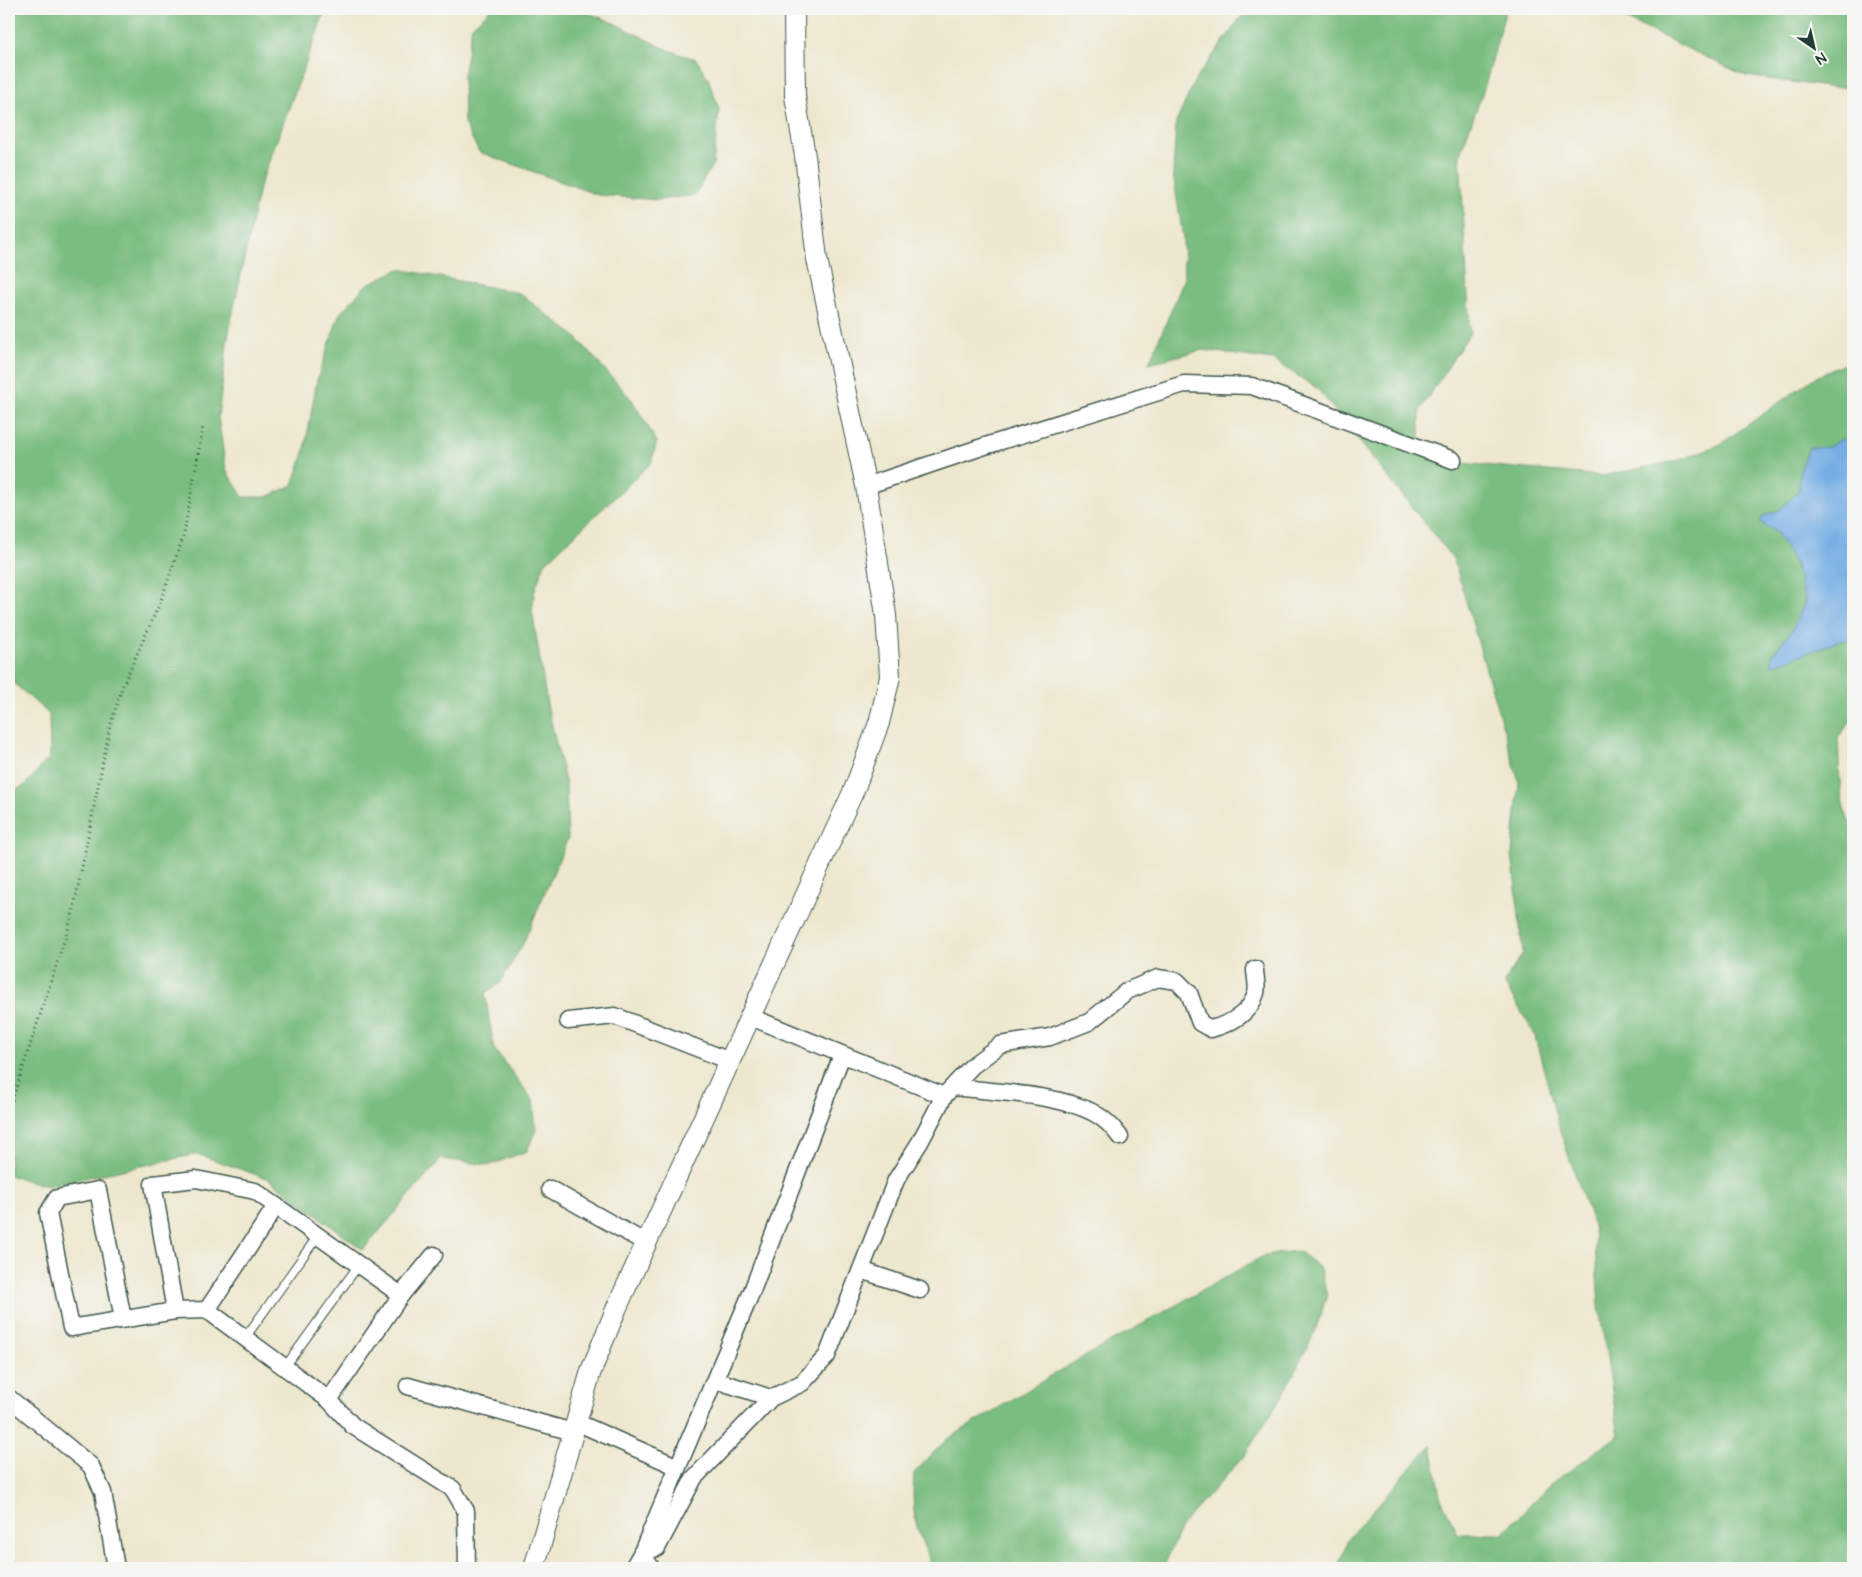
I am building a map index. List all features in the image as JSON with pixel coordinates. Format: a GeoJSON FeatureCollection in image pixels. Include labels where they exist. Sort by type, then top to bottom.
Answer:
{"type":"FeatureCollection","features":[{"type":"Feature","properties":{"kind":"street"},"geometry":{"type":"LineString","coordinates":[[534,1568],[591,1371],[646,1243],[854,790],[879,723],[890,677],[886,615],[866,486],[817,259],[805,156],[795,96],[794,9]]}},
{"type":"Feature","properties":{"kind":"street"},"geometry":{"type":"LineString","coordinates":[[866,486],[982,447],[1184,384],[1252,386],[1453,460]]}},
{"type":"Feature","properties":{"kind":"street"},"geometry":{"type":"LineString","coordinates":[[642,1552],[657,1548],[694,1478],[771,1398],[802,1383],[828,1356],[896,1180],[949,1092],[972,1066],[1000,1045],[1050,1037],[1088,1022],[1127,990],[1158,978],[1177,981],[1190,993],[1200,1023],[1211,1029],[1226,1025],[1245,1012],[1256,993],[1255,969]]}},
{"type":"Feature","properties":{"kind":"street"},"geometry":{"type":"LineString","coordinates":[[568,1021],[615,1016],[730,1061]]}},
{"type":"Feature","properties":{"kind":"street"},"geometry":{"type":"LineString","coordinates":[[751,1017],[842,1055],[949,1092],[1057,1100],[1094,1113],[1111,1125],[1120,1137]]}},
{"type":"Feature","properties":{"kind":"street"},"geometry":{"type":"LineString","coordinates":[[633,1568],[642,1552],[752,1291],[842,1055]]}},
{"type":"Feature","properties":{"kind":"street"},"geometry":{"type":"LineString","coordinates":[[175,1311],[153,1184],[196,1179],[255,1191],[316,1237],[401,1295]]}},
{"type":"Feature","properties":{"kind":"street"},"geometry":{"type":"LineString","coordinates":[[550,1189],[646,1243]]}},
{"type":"Feature","properties":{"kind":"street"},"geometry":{"type":"LineString","coordinates":[[123,1319],[98,1190],[57,1198],[48,1213],[71,1328],[175,1311],[206,1310],[329,1400],[353,1426],[453,1489],[466,1511],[467,1568]]}},
{"type":"Feature","properties":{"kind":"street"},"geometry":{"type":"LineString","coordinates":[[206,1310],[276,1206]]}},
{"type":"Feature","properties":{"kind":"street"},"geometry":{"type":"LineString","coordinates":[[329,1400],[401,1295],[434,1255]]}},
{"type":"Feature","properties":{"kind":"street"},"geometry":{"type":"LineString","coordinates":[[861,1270],[920,1290]]}},
{"type":"Feature","properties":{"kind":"street"},"geometry":{"type":"LineString","coordinates":[[715,1380],[771,1398]]}},
{"type":"Feature","properties":{"kind":"street"},"geometry":{"type":"LineString","coordinates":[[408,1386],[574,1427],[678,1467]]}},
{"type":"Feature","properties":{"kind":"street"},"geometry":{"type":"LineString","coordinates":[[9,1398],[91,1466],[104,1492],[116,1568]]}},
{"type":"Feature","properties":{"kind":"street"},"geometry":{"type":"LineString","coordinates":[[642,1552],[651,1568]]}},
{"type":"Feature","properties":{"kind":"lane"},"geometry":{"type":"LineString","coordinates":[[245,1338],[316,1237]]}},
{"type":"Feature","properties":{"kind":"lane"},"geometry":{"type":"LineString","coordinates":[[285,1367],[358,1266]]}},
{"type":"Feature","properties":{"kind":"path"},"geometry":{"type":"LineString","coordinates":[[9,1110],[72,917],[110,726],[123,686],[160,603],[184,534],[203,426]]}},
{"type":"Feature","properties":{"kind":"green space"},"geometry":{"type":"Polygon","coordinates":[[[543,8],[582,12],[607,20],[657,45],[696,59],[708,78],[719,109],[713,164],[695,195],[657,200],[598,195],[479,152],[464,123],[463,76],[472,26],[491,9],[543,8]]]}},
{"type":"Feature","properties":{"kind":"green space"},"geometry":{"type":"Polygon","coordinates":[[[9,9],[326,9],[259,188],[228,336],[218,417],[226,470],[243,497],[267,497],[293,485],[304,453],[317,380],[339,315],[366,285],[399,269],[519,293],[575,336],[632,400],[657,442],[651,463],[545,563],[535,589],[532,610],[547,704],[566,786],[568,838],[523,944],[500,983],[485,993],[494,1049],[533,1100],[536,1130],[527,1151],[490,1165],[441,1159],[363,1250],[269,1179],[197,1154],[47,1186],[9,1175],[9,793],[24,786],[50,757],[49,714],[9,679],[9,9]]]}},
{"type":"Feature","properties":{"kind":"green space"},"geometry":{"type":"Polygon","coordinates":[[[1247,9],[1506,9],[1485,86],[1460,154],[1470,333],[1420,410],[1420,437],[1442,458],[1461,463],[1603,476],[1676,461],[1719,445],[1814,378],[1853,360],[1853,719],[1838,737],[1842,797],[1848,819],[1853,827],[1853,1568],[1337,1568],[1350,1536],[1431,1445],[1440,1496],[1458,1534],[1502,1534],[1551,1484],[1619,1435],[1599,1307],[1594,1228],[1561,1134],[1534,1033],[1504,983],[1523,953],[1512,853],[1519,782],[1454,560],[1317,388],[1273,360],[1203,350],[1149,363],[1184,280],[1183,237],[1173,174],[1176,123],[1195,80],[1247,9]]]}},
{"type":"Feature","properties":{"kind":"green space"},"geometry":{"type":"Polygon","coordinates":[[[1609,9],[1853,9],[1853,86],[1834,88],[1746,76],[1617,15],[1609,9]]]}},
{"type":"Feature","properties":{"kind":"green space"},"geometry":{"type":"Polygon","coordinates":[[[1298,1251],[1320,1268],[1327,1295],[1315,1332],[1283,1395],[1244,1456],[1182,1525],[1163,1568],[933,1568],[922,1542],[914,1512],[914,1473],[946,1440],[1059,1371],[1265,1255],[1298,1251]]]}},
{"type":"Feature","properties":{"kind":"water"},"geometry":{"type":"Polygon","coordinates":[[[1843,438],[1853,450],[1853,640],[1840,641],[1772,665],[1772,655],[1793,629],[1805,601],[1795,564],[1777,533],[1760,522],[1763,516],[1779,510],[1799,491],[1800,471],[1809,448],[1829,447],[1843,438]]]}}]}
